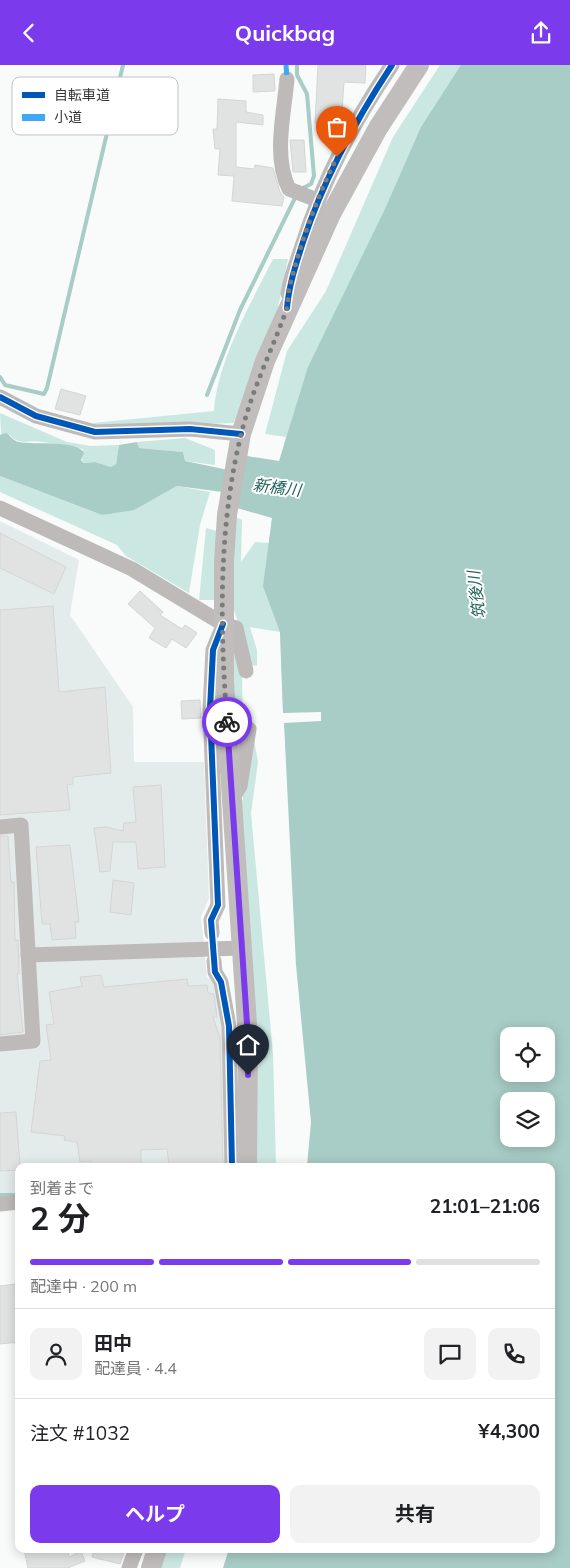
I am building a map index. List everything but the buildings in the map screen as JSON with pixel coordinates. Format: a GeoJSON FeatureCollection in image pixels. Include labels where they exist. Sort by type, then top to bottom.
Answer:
{"type":"FeatureCollection","features":[{"type":"Feature","properties":{"kind":"main road"},"geometry":{"type":"LineString","coordinates":[[248,1163],[248,1039],[224,682],[223,624],[226,515],[239,443],[265,361],[287,308],[331,214],[378,129],[419,65]]}},
{"type":"Feature","properties":{"kind":"main road"},"geometry":{"type":"LineString","coordinates":[[150,1568],[156,1553]]}},
{"type":"Feature","properties":{"kind":"street"},"geometry":{"type":"LineString","coordinates":[[287,308],[289,286],[316,200],[344,145],[392,65]]}},
{"type":"Feature","properties":{"kind":"street"},"geometry":{"type":"LineString","coordinates":[[287,79],[280,159],[283,178],[289,189],[316,200]]}},
{"type":"Feature","properties":{"kind":"street"},"geometry":{"type":"LineString","coordinates":[[0,397],[36,415],[94,432],[190,429],[239,443]]}},
{"type":"Feature","properties":{"kind":"street"},"geometry":{"type":"LineString","coordinates":[[0,508],[132,569],[223,624],[236,628],[246,671]]}},
{"type":"Feature","properties":{"kind":"street"},"geometry":{"type":"LineString","coordinates":[[212,933],[211,920],[218,905],[210,709],[212,651],[223,624]]}},
{"type":"Feature","properties":{"kind":"street"},"geometry":{"type":"LineString","coordinates":[[232,799],[240,786],[249,729]]}},
{"type":"Feature","properties":{"kind":"street"},"geometry":{"type":"LineString","coordinates":[[0,827],[21,825],[33,1041],[0,1044]]}},
{"type":"Feature","properties":{"kind":"street"},"geometry":{"type":"LineString","coordinates":[[28,955],[242,949]]}},
{"type":"Feature","properties":{"kind":"street"},"geometry":{"type":"LineString","coordinates":[[214,961],[215,972],[221,982],[229,1026],[232,1163]]}},
{"type":"Feature","properties":{"kind":"street"},"geometry":{"type":"LineString","coordinates":[[0,1204],[15,1202]]}},
{"type":"Feature","properties":{"kind":"street"},"geometry":{"type":"LineString","coordinates":[[129,1568],[135,1553]]}},
{"type":"Feature","properties":{"kind":"shaded area"},"geometry":{"type":"Polygon","coordinates":[[[440,65],[492,65],[276,476],[286,437],[265,434],[287,351],[326,291],[393,137],[440,65]]]}},
{"type":"Feature","properties":{"kind":"shaded area"},"geometry":{"type":"Polygon","coordinates":[[[273,259],[288,259],[275,322],[234,423],[96,428],[93,423],[214,411],[216,392],[228,353],[245,314],[273,259]]]}},
{"type":"Feature","properties":{"kind":"shaded area"},"geometry":{"type":"Polygon","coordinates":[[[0,413],[67,442],[91,446],[119,445],[116,464],[111,467],[95,462],[82,463],[83,449],[38,441],[21,442],[10,435],[1,435],[0,413]]]}},
{"type":"Feature","properties":{"kind":"shaded area"},"geometry":{"type":"Polygon","coordinates":[[[185,438],[215,450],[215,465],[185,461],[183,452],[139,448],[137,442],[185,438]]]}},
{"type":"Feature","properties":{"kind":"shaded area"},"geometry":{"type":"Polygon","coordinates":[[[0,476],[102,515],[148,502],[177,486],[210,492],[200,525],[189,593],[126,556],[117,545],[0,492],[0,476]]]}},
{"type":"Feature","properties":{"kind":"shaded area"},"geometry":{"type":"Polygon","coordinates":[[[284,513],[283,713],[280,632],[250,627],[257,650],[257,666],[251,665],[231,600],[234,516],[242,520],[241,562],[255,542],[269,543],[272,518],[284,513]]]}},
{"type":"Feature","properties":{"kind":"shaded area"},"geometry":{"type":"Polygon","coordinates":[[[0,521],[79,560],[70,615],[133,707],[134,762],[204,762],[209,898],[201,917],[207,977],[216,983],[223,1031],[227,1163],[15,1163],[15,1201],[0,1200],[0,521]]]}},
{"type":"Feature","properties":{"kind":"shaded area"},"geometry":{"type":"Polygon","coordinates":[[[206,528],[217,531],[214,600],[199,600],[206,528]]]}},
{"type":"Feature","properties":{"kind":"shaded area"},"geometry":{"type":"Polygon","coordinates":[[[230,637],[242,675],[243,732],[238,772],[230,637]]]}},
{"type":"Feature","properties":{"kind":"shaded area"},"geometry":{"type":"Polygon","coordinates":[[[253,734],[258,762],[251,813],[273,1054],[276,1163],[254,1163],[258,1046],[241,809],[253,734]]]}},
{"type":"Feature","properties":{"kind":"shaded area"},"geometry":{"type":"Polygon","coordinates":[[[164,1553],[185,1553],[180,1568],[159,1568],[164,1553]]]}},
{"type":"Feature","properties":{"kind":"water"},"geometry":{"type":"Polygon","coordinates":[[[461,65],[570,65],[570,1568],[223,1568],[228,1553],[555,1553],[555,1163],[307,1163],[311,1122],[296,965],[284,723],[321,721],[321,712],[283,713],[280,632],[263,586],[272,518],[237,508],[238,494],[177,486],[134,510],[102,515],[0,476],[0,435],[6,433],[19,442],[74,446],[84,453],[81,460],[83,463],[95,462],[111,467],[116,464],[119,445],[137,442],[139,448],[183,452],[185,461],[243,473],[247,456],[279,461],[308,367],[385,209],[421,127],[461,65]]]}},
{"type":"Feature","properties":{"kind":"waterway"},"geometry":{"type":"LineString","coordinates":[[120,77],[123,65]]}},
{"type":"Feature","properties":{"kind":"waterway"},"geometry":{"type":"LineString","coordinates":[[297,65],[297,75],[307,94],[314,176],[311,184],[301,189]]}},
{"type":"Feature","properties":{"kind":"waterway"},"geometry":{"type":"LineString","coordinates":[[0,377],[5,385],[44,394],[47,388],[107,135]]}},
{"type":"Feature","properties":{"kind":"waterway"},"geometry":{"type":"LineString","coordinates":[[207,395],[240,310],[295,198]]}},
{"type":"Feature","properties":{"kind":"waterway"},"geometry":{"type":"LineString","coordinates":[[0,1195],[15,1195]]}},
{"type":"Feature","properties":{"kind":"marked path"},"geometry":{"type":"LineString","coordinates":[[286,65],[287,79]]}},
{"type":"Feature","properties":{"kind":"cycle path"},"geometry":{"type":"LineString","coordinates":[[287,308],[295,266],[311,218],[353,129],[392,65]]}},
{"type":"Feature","properties":{"kind":"cycle path"},"geometry":{"type":"LineString","coordinates":[[0,397],[36,416],[95,432],[190,429],[241,434]]}},
{"type":"Feature","properties":{"kind":"cycle path"},"geometry":{"type":"LineString","coordinates":[[223,624],[213,650],[210,709],[218,905],[211,920],[215,972],[221,982],[229,1026],[232,1163]]}},
{"type":"Feature","properties":{"kind":"way so far"},"geometry":{"type":"LineString","coordinates":[[227,722],[224,682],[224,562],[226,515],[237,451],[265,361],[287,308],[289,286],[316,200],[337,157]]}},
{"type":"Feature","properties":{"kind":"route"},"geometry":{"type":"LineString","coordinates":[[227,722],[248,1039],[248,1075]]}},
{"type":"Feature","properties":{"kind":"water label","name":"新橋川"},"geometry":{"type":"Point","coordinates":[277,487]}},
{"type":"Feature","properties":{"kind":"water label","name":"筑後川"},"geometry":{"type":"Point","coordinates":[476,595]}}]}
